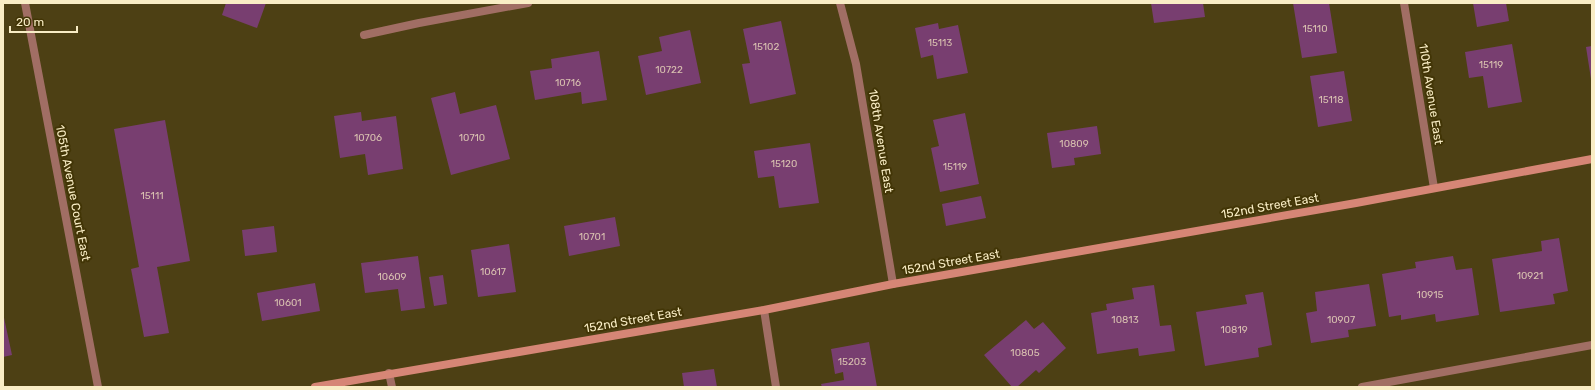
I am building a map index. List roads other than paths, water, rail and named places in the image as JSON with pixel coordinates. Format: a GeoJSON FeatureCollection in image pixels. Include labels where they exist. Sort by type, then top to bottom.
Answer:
{"type":"FeatureCollection","features":[{"type":"Feature","properties":{"kind":"main road","name":"152nd Street East"},"geometry":{"type":"LineString","coordinates":[[315,387],[389,373],[764,310],[893,284],[1592,159]]}},
{"type":"Feature","properties":{"kind":"street","name":"105th Avenue Court East"},"geometry":{"type":"LineString","coordinates":[[25,3],[98,387]]}},
{"type":"Feature","properties":{"kind":"street"},"geometry":{"type":"LineString","coordinates":[[364,35],[419,23],[528,3]]}},
{"type":"Feature","properties":{"kind":"street","name":"108th Avenue East"},"geometry":{"type":"LineString","coordinates":[[840,3],[856,64],[893,284]]}},
{"type":"Feature","properties":{"kind":"street","name":"110th Avenue East"},"geometry":{"type":"LineString","coordinates":[[1404,3],[1434,188]]}},
{"type":"Feature","properties":{"kind":"street"},"geometry":{"type":"LineString","coordinates":[[764,310],[776,387]]}},
{"type":"Feature","properties":{"kind":"street"},"geometry":{"type":"LineString","coordinates":[[1362,387],[1592,345]]}},
{"type":"Feature","properties":{"kind":"street"},"geometry":{"type":"LineString","coordinates":[[389,373],[392,387]]}}]}
